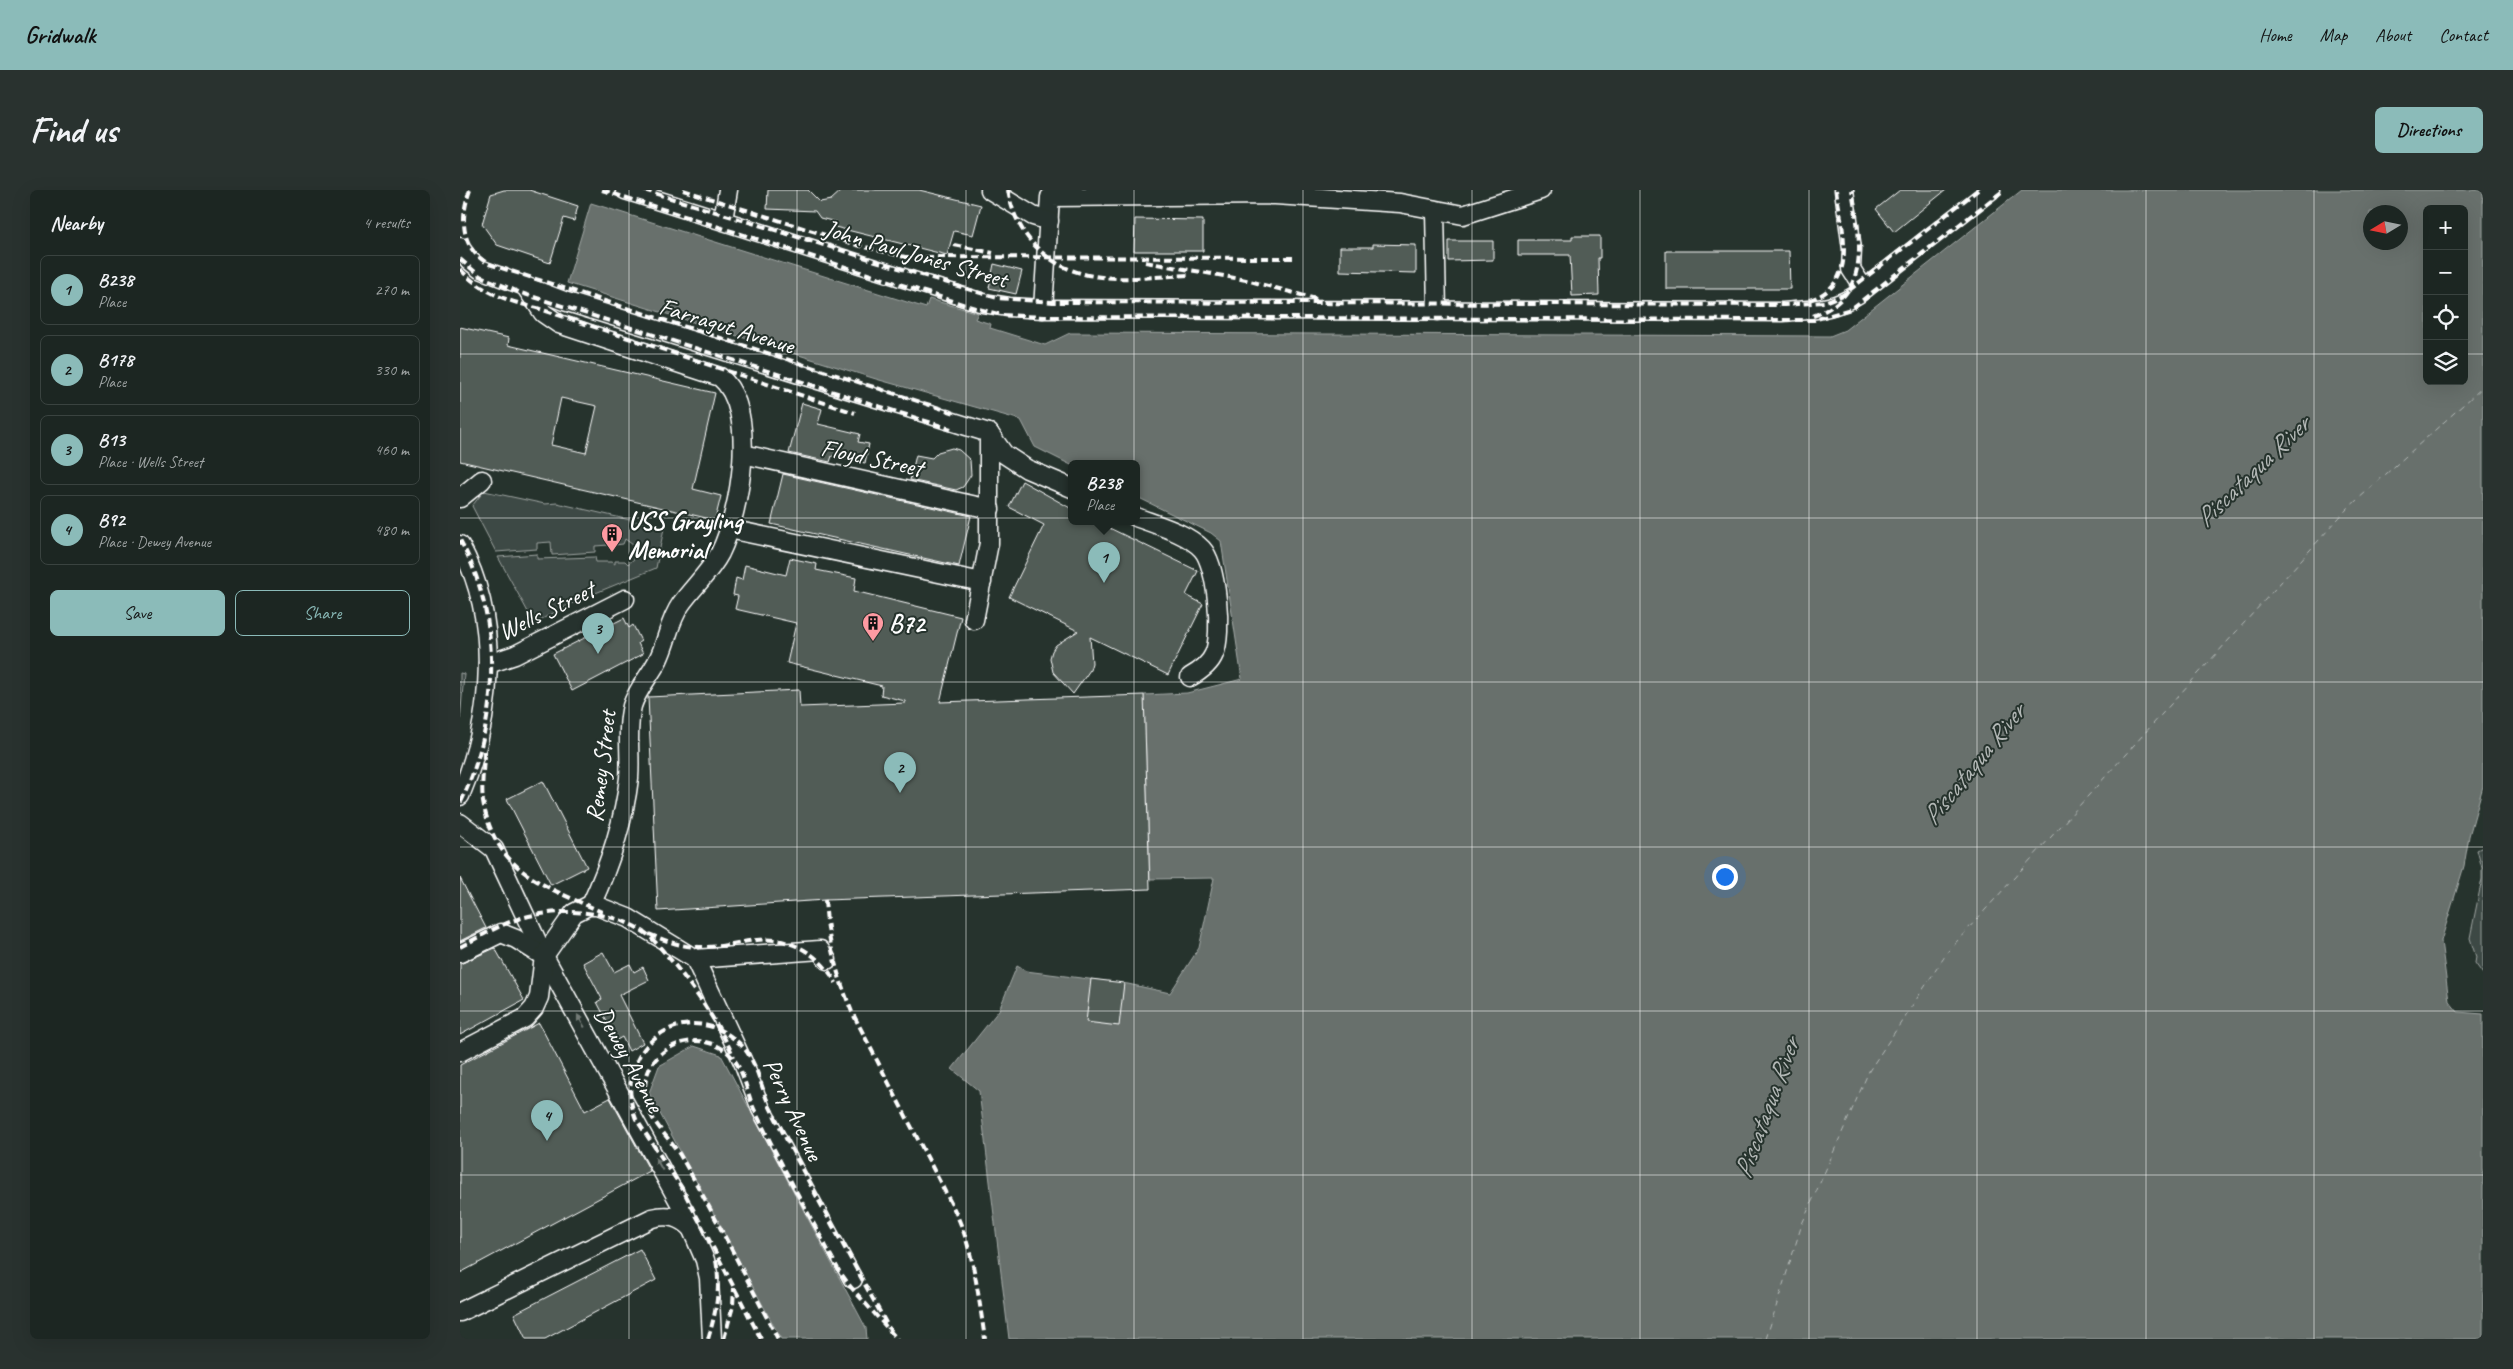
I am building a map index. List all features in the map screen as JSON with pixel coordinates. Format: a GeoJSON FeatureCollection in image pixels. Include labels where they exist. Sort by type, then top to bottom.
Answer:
{"type":"FeatureCollection","features":[{"type":"Feature","properties":{"kind":"street","name":"John Paul Jones Street"},"geometry":{"type":"LineString","coordinates":[[625,190],[983,303],[1043,309],[1050,197],[1275,196],[1370,200],[1463,215],[1541,190]]}},
{"type":"Feature","properties":{"kind":"street"},"geometry":{"type":"LineString","coordinates":[[722,220],[728,190]]}},
{"type":"Feature","properties":{"kind":"street"},"geometry":{"type":"LineString","coordinates":[[990,190],[1033,216],[1049,221]]}},
{"type":"Feature","properties":{"kind":"street"},"geometry":{"type":"LineString","coordinates":[[1844,190],[1852,249],[1852,269],[1864,289]]}},
{"type":"Feature","properties":{"kind":"street"},"geometry":{"type":"LineString","coordinates":[[1043,309],[1783,312],[1830,308],[1864,289],[1991,190]]}},
{"type":"Feature","properties":{"kind":"street"},"geometry":{"type":"LineString","coordinates":[[1435,210],[1437,311]]}},
{"type":"Feature","properties":{"kind":"street","name":"Farragut Avenue"},"geometry":{"type":"LineString","coordinates":[[460,247],[469,260],[480,269],[564,301],[989,433]]}},
{"type":"Feature","properties":{"kind":"street","name":"Remey Street"},"geometry":{"type":"LineString","coordinates":[[525,286],[544,313],[559,324],[702,369],[720,377],[732,387],[739,409],[743,454],[736,502],[729,529],[712,566],[680,606],[658,660],[635,698],[630,721],[629,776],[625,804],[615,841],[591,905]]}},
{"type":"Feature","properties":{"kind":"street"},"geometry":{"type":"LineString","coordinates":[[989,433],[1004,454],[1027,469],[1068,486]]}},
{"type":"Feature","properties":{"kind":"street"},"geometry":{"type":"LineString","coordinates":[[974,620],[989,543],[989,433]]}},
{"type":"Feature","properties":{"kind":"street","name":"Floyd Street"},"geometry":{"type":"LineString","coordinates":[[743,454],[990,509]]}},
{"type":"Feature","properties":{"kind":"street"},"geometry":{"type":"LineString","coordinates":[[460,498],[482,480]]}},
{"type":"Feature","properties":{"kind":"street"},"geometry":{"type":"LineString","coordinates":[[1140,518],[1191,540],[1202,549],[1210,562],[1217,615],[1218,640],[1214,656],[1190,678]]}},
{"type":"Feature","properties":{"kind":"street"},"geometry":{"type":"LineString","coordinates":[[729,529],[982,582]]}},
{"type":"Feature","properties":{"kind":"street"},"geometry":{"type":"LineString","coordinates":[[460,545],[475,576],[482,603],[488,664],[479,736],[471,768],[460,796]]}},
{"type":"Feature","properties":{"kind":"street","name":"Wells Street"},"geometry":{"type":"LineString","coordinates":[[488,664],[514,655],[625,599]]}},
{"type":"Feature","properties":{"kind":"street","name":"Dewey Avenue"},"geometry":{"type":"LineString","coordinates":[[460,822],[494,849],[544,956],[682,1206],[705,1260],[709,1278],[712,1311],[712,1339]]}},
{"type":"Feature","properties":{"kind":"street"},"geometry":{"type":"LineString","coordinates":[[460,1052],[525,1018],[534,1008],[539,997],[544,956],[574,913],[591,905],[628,918],[695,959],[820,950],[827,960]]}},
{"type":"Feature","properties":{"kind":"street"},"geometry":{"type":"LineString","coordinates":[[460,953],[500,934],[516,939],[544,956]]}},
{"type":"Feature","properties":{"kind":"street","name":"Perry Avenue"},"geometry":{"type":"LineString","coordinates":[[695,959],[743,1062],[761,1109],[853,1278]]}},
{"type":"Feature","properties":{"kind":"street"},"geometry":{"type":"LineString","coordinates":[[460,1312],[652,1218],[671,1216],[684,1221],[691,1228]]}},
{"type":"Feature","properties":{"kind":"shaded area"},"geometry":{"type":"Polygon","coordinates":[[[484,491],[545,504],[557,503],[664,528],[656,568],[581,599],[534,623],[498,557],[537,554],[537,559],[595,557],[596,562],[611,562],[615,564],[615,561],[625,561],[628,564],[634,559],[633,545],[625,539],[623,544],[614,545],[613,543],[595,546],[595,552],[552,555],[551,542],[537,543],[537,549],[496,552],[472,506],[484,491]]]}},
{"type":"Feature","properties":{"kind":"shaded area"},"geometry":{"type":"Polygon","coordinates":[[[460,673],[464,674],[460,722],[460,673]]]}},
{"type":"Feature","properties":{"kind":"shaded area"},"geometry":{"type":"Polygon","coordinates":[[[2483,847],[2483,974],[2475,963],[2476,957],[2470,938],[2482,879],[2482,868],[2477,850],[2483,847]]]}},
{"type":"Feature","properties":{"kind":"water","name":"Piscataqua River"},"geometry":{"type":"Polygon","coordinates":[[[2022,190],[2483,190],[2483,786],[2469,836],[2464,866],[2441,941],[2449,1001],[2458,1012],[2483,1014],[2483,1339],[1009,1339],[979,1091],[952,1069],[999,1010],[1017,966],[1026,971],[1128,984],[1170,993],[1199,948],[1214,878],[1150,879],[1144,695],[1187,693],[1242,679],[1221,541],[1211,533],[1140,498],[1140,460],[1068,460],[1068,464],[1035,447],[1021,420],[876,379],[567,283],[591,203],[926,308],[929,299],[978,313],[975,319],[991,324],[990,328],[1045,345],[1070,333],[1830,336],[1845,330],[2022,190]]]}},
{"type":"Feature","properties":{"kind":"water"},"geometry":{"type":"Polygon","coordinates":[[[694,1046],[721,1055],[866,1328],[867,1339],[781,1339],[649,1093],[659,1066],[694,1046]]]}},
{"type":"Feature","properties":{"kind":"building"},"geometry":{"type":"Polygon","coordinates":[[[504,190],[529,190],[578,206],[574,221],[564,218],[550,263],[497,245],[482,224],[491,194],[504,190]]]}},
{"type":"Feature","properties":{"kind":"building"},"geometry":{"type":"Polygon","coordinates":[[[768,190],[808,190],[820,202],[831,200],[842,190],[919,190],[981,205],[973,235],[954,231],[947,255],[835,227],[836,222],[820,218],[815,211],[767,209],[768,190]]]}},
{"type":"Feature","properties":{"kind":"building"},"geometry":{"type":"Polygon","coordinates":[[[1900,190],[1946,190],[1894,232],[1876,209],[1900,190]]]}},
{"type":"Feature","properties":{"kind":"building"},"geometry":{"type":"Polygon","coordinates":[[[1135,219],[1203,220],[1203,251],[1134,251],[1135,219]]]}},
{"type":"Feature","properties":{"kind":"building"},"geometry":{"type":"Polygon","coordinates":[[[1572,236],[1600,236],[1600,258],[1598,258],[1599,295],[1572,296],[1570,255],[1518,255],[1518,240],[1572,240],[1572,236]]]}},
{"type":"Feature","properties":{"kind":"building"},"geometry":{"type":"Polygon","coordinates":[[[1449,241],[1493,241],[1493,260],[1449,261],[1449,241]]]}},
{"type":"Feature","properties":{"kind":"building"},"geometry":{"type":"Polygon","coordinates":[[[1373,244],[1416,245],[1416,273],[1340,271],[1340,247],[1373,247],[1373,244]]]}},
{"type":"Feature","properties":{"kind":"building"},"geometry":{"type":"Polygon","coordinates":[[[1666,251],[1789,251],[1790,289],[1666,289],[1666,251]]]}},
{"type":"Feature","properties":{"kind":"building"},"geometry":{"type":"Polygon","coordinates":[[[994,264],[1022,271],[1016,294],[989,288],[994,264]]]}},
{"type":"Feature","properties":{"kind":"building"},"geometry":{"type":"Polygon","coordinates":[[[460,327],[509,338],[508,345],[715,393],[693,489],[721,496],[715,520],[460,461],[460,327]],[[561,398],[551,445],[586,453],[597,406],[561,398]]]}},
{"type":"Feature","properties":{"kind":"building"},"geometry":{"type":"Polygon","coordinates":[[[802,403],[822,409],[818,424],[860,434],[858,442],[869,444],[865,463],[832,456],[830,462],[789,453],[802,403]]]}},
{"type":"Feature","properties":{"kind":"building"},"geometry":{"type":"Polygon","coordinates":[[[952,448],[959,450],[970,460],[971,475],[963,487],[956,490],[910,480],[916,455],[932,458],[938,452],[952,448]]]}},
{"type":"Feature","properties":{"kind":"building"},"geometry":{"type":"Polygon","coordinates":[[[783,474],[971,516],[959,566],[771,524],[783,474]]]}},
{"type":"Feature","properties":{"kind":"building"},"geometry":{"type":"Polygon","coordinates":[[[1022,481],[1068,507],[1068,525],[1103,525],[1198,571],[1186,595],[1203,604],[1168,675],[1090,637],[1092,663],[1090,670],[1073,694],[1053,672],[1050,658],[1056,645],[1078,631],[1009,597],[1044,525],[1009,507],[1022,481]]]}},
{"type":"Feature","properties":{"kind":"building"},"geometry":{"type":"Polygon","coordinates":[[[790,558],[817,564],[816,570],[856,578],[854,591],[961,617],[940,702],[1144,695],[1150,889],[825,900],[658,911],[648,697],[799,690],[800,707],[905,703],[905,701],[881,695],[882,686],[787,663],[796,623],[735,609],[738,596],[733,595],[736,578],[742,580],[745,565],[786,575],[790,558]]]}},
{"type":"Feature","properties":{"kind":"building"},"geometry":{"type":"Polygon","coordinates":[[[624,618],[629,628],[633,625],[641,641],[638,643],[643,654],[572,691],[553,654],[624,618]]]}},
{"type":"Feature","properties":{"kind":"building"},"geometry":{"type":"Polygon","coordinates":[[[543,781],[587,867],[551,885],[507,799],[543,781]]]}},
{"type":"Feature","properties":{"kind":"building"},"geometry":{"type":"Polygon","coordinates":[[[460,878],[486,928],[460,941],[460,878]]]}},
{"type":"Feature","properties":{"kind":"building"},"geometry":{"type":"Polygon","coordinates":[[[495,948],[524,1000],[460,1035],[460,964],[495,948]]]}},
{"type":"Feature","properties":{"kind":"building"},"geometry":{"type":"Polygon","coordinates":[[[603,952],[614,972],[630,964],[634,972],[643,967],[649,980],[619,995],[643,1043],[629,1051],[622,1037],[615,1041],[608,1028],[610,1027],[597,1002],[602,999],[583,963],[603,952]]]}},
{"type":"Feature","properties":{"kind":"building"},"geometry":{"type":"Polygon","coordinates":[[[1091,979],[1124,983],[1119,1026],[1086,1022],[1091,979]]]}},
{"type":"Feature","properties":{"kind":"building"},"geometry":{"type":"Polygon","coordinates":[[[539,1023],[585,1111],[610,1098],[650,1171],[460,1273],[460,1065],[539,1023]]]}},
{"type":"Feature","properties":{"kind":"building"},"geometry":{"type":"Polygon","coordinates":[[[640,1249],[656,1280],[545,1339],[526,1339],[514,1314],[640,1249]]]}},
{"type":"Feature","properties":{"kind":"ferry route"},"geometry":{"type":"LineString","coordinates":[[1766,1339],[1802,1224],[1869,1071],[1949,950],[2347,509],[2483,387]]}},
{"type":"Feature","properties":{"kind":"railway"},"geometry":{"type":"LineString","coordinates":[[470,190],[465,211],[465,232],[472,250],[479,258],[489,264],[955,413]]}},
{"type":"Feature","properties":{"kind":"railway"},"geometry":{"type":"LineString","coordinates":[[602,190],[1002,315],[1045,317],[1762,320],[1814,320],[1851,309],[2004,190]]}},
{"type":"Feature","properties":{"kind":"railway"},"geometry":{"type":"LineString","coordinates":[[644,190],[997,298],[1053,302],[1784,305],[1824,302],[1843,295],[1978,190]]}},
{"type":"Feature","properties":{"kind":"railway"},"geometry":{"type":"LineString","coordinates":[[683,190],[857,245],[905,257],[1293,258]]}},
{"type":"Feature","properties":{"kind":"railway"},"geometry":{"type":"LineString","coordinates":[[1008,190],[1012,206],[1026,235],[1048,258],[1062,266],[1077,272],[1106,277],[1130,278],[1190,275]]}},
{"type":"Feature","properties":{"kind":"railway"},"geometry":{"type":"LineString","coordinates":[[1809,300],[1825,293],[1836,282],[1842,269],[1844,238],[1836,190]]}},
{"type":"Feature","properties":{"kind":"railway"},"geometry":{"type":"LineString","coordinates":[[1813,316],[1832,306],[1846,294],[1854,279],[1858,263],[1859,246],[1852,190]]}},
{"type":"Feature","properties":{"kind":"railway"},"geometry":{"type":"LineString","coordinates":[[954,245],[993,253]]}},
{"type":"Feature","properties":{"kind":"railway"},"geometry":{"type":"LineString","coordinates":[[460,259],[480,276],[521,293],[951,429]]}},
{"type":"Feature","properties":{"kind":"railway"},"geometry":{"type":"LineString","coordinates":[[1145,262],[1246,280],[1316,299]]}},
{"type":"Feature","properties":{"kind":"railway"},"geometry":{"type":"LineString","coordinates":[[460,269],[477,284],[505,299],[855,413]]}},
{"type":"Feature","properties":{"kind":"railway"},"geometry":{"type":"LineString","coordinates":[[460,540],[474,571],[484,604],[490,637],[491,672],[489,706],[483,740],[473,773],[460,804]]}},
{"type":"Feature","properties":{"kind":"railway"},"geometry":{"type":"LineString","coordinates":[[484,751],[483,801],[489,825],[499,845],[511,860],[542,884],[602,912]]}},
{"type":"Feature","properties":{"kind":"railway"},"geometry":{"type":"LineString","coordinates":[[825,900],[828,930],[834,957],[841,984],[852,1012],[961,1225],[971,1256],[985,1339]]}},
{"type":"Feature","properties":{"kind":"railway"},"geometry":{"type":"LineString","coordinates":[[460,947],[508,923],[539,914],[555,912],[586,913],[617,919],[644,932],[661,948],[697,994],[713,1018],[734,1057]]}},
{"type":"Feature","properties":{"kind":"railway"},"geometry":{"type":"LineString","coordinates":[[649,934],[674,943],[693,947],[715,947],[757,940],[781,941],[793,944],[803,949],[822,964],[836,983]]}},
{"type":"Feature","properties":{"kind":"railway"},"geometry":{"type":"LineString","coordinates":[[761,1339],[682,1188],[636,1119],[630,1094],[633,1071],[642,1051],[657,1036],[675,1027],[696,1024],[718,1029],[745,1049],[754,1065],[770,1107],[784,1135],[891,1332]]}},
{"type":"Feature","properties":{"kind":"railway"},"geometry":{"type":"LineString","coordinates":[[778,1339],[693,1178],[676,1148],[656,1123],[648,1109],[645,1090],[646,1078],[650,1068],[663,1052],[681,1043],[690,1041],[710,1043],[727,1052],[733,1058],[738,1065],[753,1106],[766,1133],[839,1271],[897,1339]]}},
{"type":"Feature","properties":{"kind":"railway"},"geometry":{"type":"LineString","coordinates":[[708,1339],[717,1300],[716,1260]]}},
{"type":"Feature","properties":{"kind":"railway"},"geometry":{"type":"LineString","coordinates":[[724,1339],[733,1306],[734,1288]]}},
{"type":"Feature","properties":{"kind":"place","name":"USS Grayling Memorial"},"geometry":{"type":"Point","coordinates":[612,553]}},
{"type":"Feature","properties":{"kind":"place","name":"B238"},"geometry":{"type":"Point","coordinates":[1104,583]}},
{"type":"Feature","properties":{"kind":"place","name":"B72"},"geometry":{"type":"Point","coordinates":[873,642]}},
{"type":"Feature","properties":{"kind":"place","name":"B13"},"geometry":{"type":"Point","coordinates":[598,654]}},
{"type":"Feature","properties":{"kind":"place","name":"B178"},"geometry":{"type":"Point","coordinates":[900,793]}},
{"type":"Feature","properties":{"kind":"place","name":"B92"},"geometry":{"type":"Point","coordinates":[547,1141]}}]}
